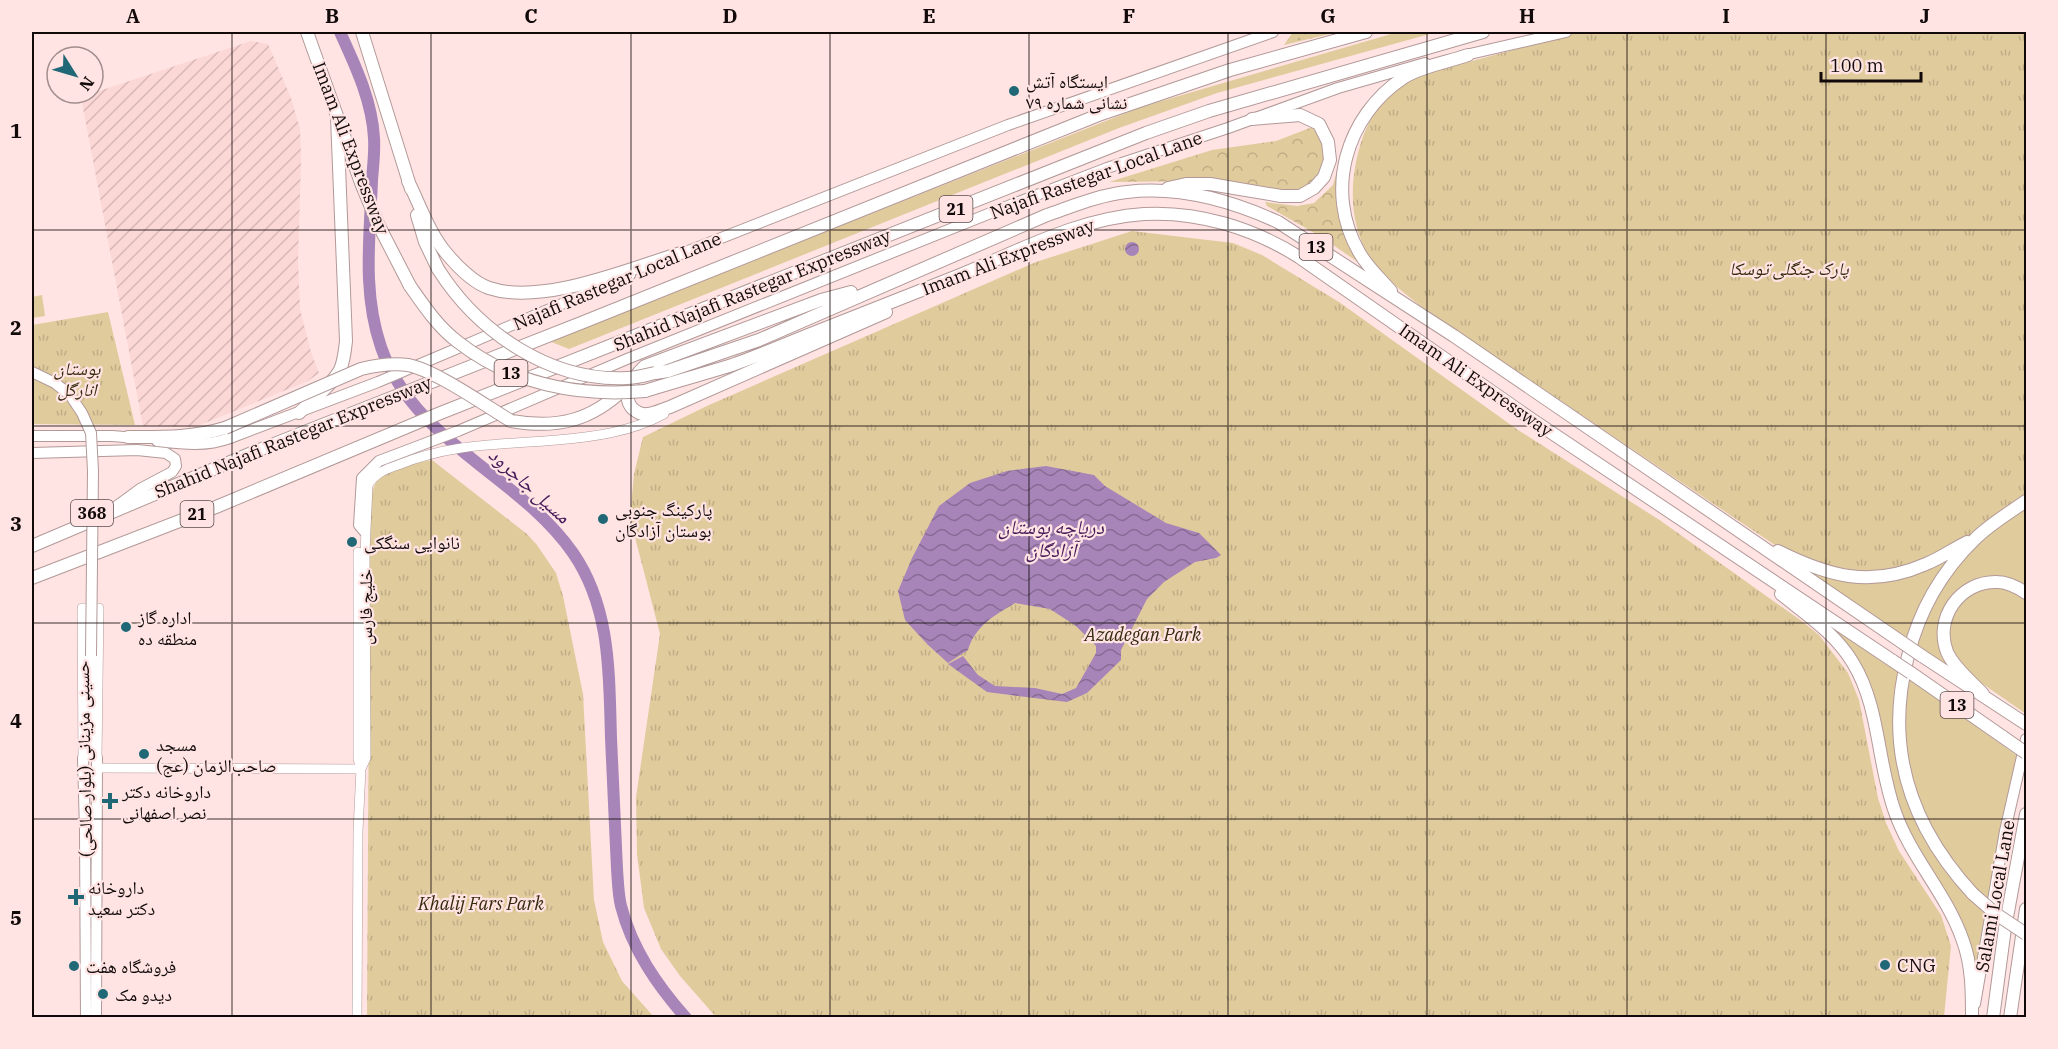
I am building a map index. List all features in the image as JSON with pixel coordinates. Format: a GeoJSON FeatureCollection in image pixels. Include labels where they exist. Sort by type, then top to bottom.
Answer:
{"type":"FeatureCollection","features":[{"type":"Feature","properties":{"kind":"highway","name":"Imam Ali Expressway"},"geometry":{"type":"LineString","coordinates":[[307,32],[361,183],[378,224],[410,286],[429,313],[457,341],[490,364],[517,376],[546,385],[578,391],[613,394],[645,391],[734,364],[1002,258],[1051,236],[1102,220],[1124,216],[1169,214],[1244,228],[1279,244],[1320,271],[1534,421],[1911,673],[2026,753]]}},
{"type":"Feature","properties":{"kind":"highway","name":"Imam Ali Expressway"},"geometry":{"type":"LineString","coordinates":[[362,32],[425,242],[438,269],[450,288],[479,320],[510,344],[543,362],[583,375],[627,378],[668,371],[759,340],[1047,215],[1076,205],[1125,192],[1152,191],[1180,193],[1229,203],[1278,222],[1402,303],[2026,724]]}},
{"type":"Feature","properties":{"kind":"highway","name":"Shahid Najafi Rastegar Expressway"},"geometry":{"type":"LineString","coordinates":[[32,546],[389,398],[1101,114],[1230,69],[1365,32]]}},
{"type":"Feature","properties":{"kind":"highway","name":"Shahid Najafi Rastegar Expressway"},"geometry":{"type":"LineString","coordinates":[[32,578],[216,507],[438,414],[1146,133],[1209,111],[1483,32]]}},
{"type":"Feature","properties":{"kind":"highway"},"geometry":{"type":"LineString","coordinates":[[1402,303],[1370,268],[1352,239],[1341,189],[1346,155],[1354,131],[1369,108],[1387,89],[1405,76],[1468,55]]}},
{"type":"Feature","properties":{"kind":"highway"},"geometry":{"type":"LineString","coordinates":[[1152,191],[1186,184],[1210,184],[1281,196],[1300,196],[1314,188],[1324,177],[1329,160],[1328,142],[1319,124],[1300,115],[1252,119]]}},
{"type":"Feature","properties":{"kind":"highway"},"geometry":{"type":"LineString","coordinates":[[299,413],[334,378],[340,370],[344,357],[346,341],[337,117]]}},
{"type":"Feature","properties":{"kind":"highway"},"geometry":{"type":"LineString","coordinates":[[408,181],[432,231],[446,253],[465,272],[486,287],[509,293],[553,291],[684,252]]}},
{"type":"Feature","properties":{"kind":"highway"},"geometry":{"type":"LineString","coordinates":[[632,381],[628,397],[630,406],[638,413],[646,414],[670,407],[939,289],[1002,258]]}},
{"type":"Feature","properties":{"kind":"highway"},"geometry":{"type":"LineString","coordinates":[[128,437],[201,435],[225,428],[361,369],[394,364],[428,372],[511,422],[532,425],[575,421],[612,401],[645,366],[821,300],[890,282]]}},
{"type":"Feature","properties":{"kind":"highway"},"geometry":{"type":"LineString","coordinates":[[1746,536],[1825,572],[1842,576],[1866,577],[1908,571],[1927,564],[1977,537],[2026,501]]}},
{"type":"Feature","properties":{"kind":"highway"},"geometry":{"type":"LineString","coordinates":[[1977,537],[1941,580],[1919,622],[1902,677],[1898,734],[1905,776],[1920,818],[1942,856],[1974,894],[1996,914],[2026,934]]}},
{"type":"Feature","properties":{"kind":"highway"},"geometry":{"type":"LineString","coordinates":[[1734,555],[1837,640],[1858,671],[1868,695],[1884,777],[1895,814],[1952,916],[1963,941],[1970,965],[1972,1017]]}},
{"type":"Feature","properties":{"kind":"highway"},"geometry":{"type":"LineString","coordinates":[[1983,694],[1948,654],[1943,631],[1947,613],[1956,599],[1982,583],[2004,583],[2026,593]]}},
{"type":"Feature","properties":{"kind":"highway"},"geometry":{"type":"LineString","coordinates":[[1993,1017],[2005,928],[2026,814]]}},
{"type":"Feature","properties":{"kind":"highway"},"geometry":{"type":"LineString","coordinates":[[2010,1017],[2026,909]]}},
{"type":"Feature","properties":{"kind":"main road","name":"Najafi Rastegar Local Lane"},"geometry":{"type":"LineString","coordinates":[[32,436],[128,437],[190,445],[204,445],[230,438],[378,382],[684,252],[1008,125],[1273,32]]}},
{"type":"Feature","properties":{"kind":"main road","name":"Najafi Rastegar Local Lane"},"geometry":{"type":"LineString","coordinates":[[365,532],[359,525],[360,484],[367,472],[379,461],[458,431],[627,359],[1107,168],[1338,88],[1425,63],[1566,32]]}},
{"type":"Feature","properties":{"kind":"main road","name":"حسینی مزینانی (بلوار صالحی)"},"geometry":{"type":"LineString","coordinates":[[32,372],[55,383],[70,395],[91,433],[93,471],[90,760]]}},
{"type":"Feature","properties":{"kind":"main road","name":"خلیج فارس"},"geometry":{"type":"LineString","coordinates":[[361,768],[366,758],[365,532],[368,485],[371,479],[386,469],[423,454],[475,445],[558,440],[628,429],[652,420],[711,389]]}},
{"type":"Feature","properties":{"kind":"main road"},"geometry":{"type":"LineString","coordinates":[[94,436],[95,452]]}},
{"type":"Feature","properties":{"kind":"main road"},"geometry":{"type":"LineString","coordinates":[[32,453],[137,450],[166,453],[175,459],[176,466],[166,477],[140,489],[107,513]]}},
{"type":"Feature","properties":{"kind":"main road","name":"خلیج فارس"},"geometry":{"type":"LineString","coordinates":[[357,1017],[358,831],[361,768],[358,759],[358,552]]}},
{"type":"Feature","properties":{"kind":"main road","name":"حسینی مزینانی (بلوار صالحی)"},"geometry":{"type":"LineString","coordinates":[[86,1017],[85,831],[90,760],[99,608],[82,608],[90,760],[96,1017]]}},
{"type":"Feature","properties":{"kind":"main road","name":"Salami Local Lane"},"geometry":{"type":"LineString","coordinates":[[1972,1017],[2006,831],[2026,739]]}},
{"type":"Feature","properties":{"kind":"main road"},"geometry":{"type":"LineString","coordinates":[[90,760],[361,768]]}},
{"type":"Feature","properties":{"kind":"shaded area"},"geometry":{"type":"Polygon","coordinates":[[[251,41],[268,44],[291,98],[300,129],[298,261],[300,309],[319,373],[308,381],[195,427],[143,426],[83,105],[105,105],[105,89],[251,41]]]}},
{"type":"Feature","properties":{"kind":"green space"},"geometry":{"type":"Polygon","coordinates":[[[1293,32],[1338,32],[1284,45],[1293,32]]]}},
{"type":"Feature","properties":{"kind":"green space"},"geometry":{"type":"Polygon","coordinates":[[[1398,32],[1437,32],[1217,93],[1119,128],[569,349],[549,341],[1141,107],[1398,32]]]}},
{"type":"Feature","properties":{"kind":"green space","name":"پارک جنگلی توسکا"},"geometry":{"type":"Polygon","coordinates":[[[1580,32],[2026,32],[2026,496],[1947,552],[1931,560],[1864,575],[1788,554],[1431,314],[1381,271],[1361,240],[1353,208],[1353,192],[1356,160],[1366,129],[1383,102],[1405,79],[1580,32]]]}},
{"type":"Feature","properties":{"kind":"green space"},"geometry":{"type":"Polygon","coordinates":[[[1315,126],[1324,145],[1326,163],[1320,180],[1308,190],[1279,192],[1214,181],[1109,182],[1212,150],[1276,141],[1315,126]]]}},
{"type":"Feature","properties":{"kind":"green space"},"geometry":{"type":"Polygon","coordinates":[[[1338,167],[1340,171],[1339,202],[1365,267],[1323,238],[1267,206],[1265,202],[1297,206],[1314,203],[1333,185],[1338,167]]]}},
{"type":"Feature","properties":{"kind":"green space","name":"Azadegan Park"},"geometry":{"type":"Polygon","coordinates":[[[1132,231],[1233,243],[1262,255],[1339,302],[1518,430],[1661,521],[1819,635],[1848,673],[1859,700],[1878,798],[1886,823],[1899,851],[1941,915],[1951,946],[1944,1017],[716,1017],[680,976],[661,949],[644,908],[637,854],[636,797],[660,634],[630,518],[634,474],[643,437],[709,405],[1036,262],[1132,231]]]}},
{"type":"Feature","properties":{"kind":"green space"},"geometry":{"type":"Polygon","coordinates":[[[42,295],[45,316],[32,318],[32,297],[42,295]]]}},
{"type":"Feature","properties":{"kind":"green space","name":"بوستان انارگل"},"geometry":{"type":"Polygon","coordinates":[[[108,312],[135,425],[32,424],[32,325],[108,312]]]}},
{"type":"Feature","properties":{"kind":"green space","name":"Khalij Fars Park"},"geometry":{"type":"Polygon","coordinates":[[[432,460],[527,534],[556,573],[563,596],[583,694],[594,900],[603,942],[622,981],[654,1017],[367,1018],[370,505],[373,489],[384,475],[399,468],[432,460]]]}},
{"type":"Feature","properties":{"kind":"green space"},"geometry":{"type":"Polygon","coordinates":[[[2026,505],[2026,590],[1979,581],[1940,630],[1968,679],[1914,644],[1936,597],[1957,564],[2002,522],[2026,505]]]}},
{"type":"Feature","properties":{"kind":"green space"},"geometry":{"type":"Polygon","coordinates":[[[1955,551],[1908,640],[1791,563],[1955,551]]]}},
{"type":"Feature","properties":{"kind":"green space"},"geometry":{"type":"Polygon","coordinates":[[[1995,584],[2026,596],[2026,714],[1970,675],[1951,653],[1945,626],[1962,596],[1995,584]]]}},
{"type":"Feature","properties":{"kind":"green space"},"geometry":{"type":"Polygon","coordinates":[[[1794,601],[1900,671],[1910,804],[1988,911],[1974,1003],[1974,973],[1900,817],[1869,687],[1794,601]]]}},
{"type":"Feature","properties":{"kind":"green space"},"geometry":{"type":"Polygon","coordinates":[[[1906,676],[2019,757],[1989,904],[1954,867],[1922,815],[1903,744],[1906,676]]]}},
{"type":"Feature","properties":{"kind":"water"},"geometry":{"type":"Polygon","coordinates":[[[1132,242],[1137,244],[1139,249],[1137,254],[1132,256],[1127,254],[1125,249],[1127,244],[1132,242]]]}},
{"type":"Feature","properties":{"kind":"water","name":"دریاچه بوستان آزادگان"},"geometry":{"type":"Polygon","coordinates":[[[1046,466],[1094,475],[1105,486],[1166,523],[1199,533],[1221,555],[1195,562],[1164,582],[1147,599],[1121,650],[1121,660],[1087,693],[1067,702],[987,692],[948,664],[963,656],[978,675],[995,686],[1035,688],[1062,694],[1076,688],[1096,653],[1096,646],[1076,626],[1050,609],[1015,603],[987,622],[975,634],[968,650],[948,663],[905,620],[898,591],[939,506],[970,483],[1007,471],[1046,466]]]}},
{"type":"Feature","properties":{"kind":"waterway","name":"مسیل جاجرود"},"geometry":{"type":"LineString","coordinates":[[340,32],[362,83],[373,124],[369,285],[371,306],[381,347],[396,380],[417,409],[442,434],[550,525],[573,553],[585,574],[595,596],[606,642],[617,869],[621,906],[632,937],[647,966],[665,993],[686,1018]]}},
{"type":"Feature","properties":{"kind":"place","name":"ایستگاه آتش نشانی شماره ۷۹"},"geometry":{"type":"Point","coordinates":[1014,91]}},
{"type":"Feature","properties":{"kind":"place","name":"پارکینگ جنوبی بوستان آزادگان"},"geometry":{"type":"Point","coordinates":[603,519]}},
{"type":"Feature","properties":{"kind":"place","name":"نانوایی سنگکی"},"geometry":{"type":"Point","coordinates":[352,542]}},
{"type":"Feature","properties":{"kind":"place","name":"اداره گاز منطقه ده"},"geometry":{"type":"Point","coordinates":[126,627]}},
{"type":"Feature","properties":{"kind":"place","name":"مسجد صاحب‌الزمان (عج)"},"geometry":{"type":"Point","coordinates":[144,754]}},
{"type":"Feature","properties":{"kind":"place","name":"داروخانه دکتر نصر اصفهانی"},"geometry":{"type":"Point","coordinates":[110,801]}},
{"type":"Feature","properties":{"kind":"place","name":"داروخانه دکتر سعید"},"geometry":{"type":"Point","coordinates":[76,897]}},
{"type":"Feature","properties":{"kind":"place","name":"CNG"},"geometry":{"type":"Point","coordinates":[1885,965]}},
{"type":"Feature","properties":{"kind":"place","name":"فروشگاه هفت"},"geometry":{"type":"Point","coordinates":[74,966]}},
{"type":"Feature","properties":{"kind":"place","name":"دیدو مک"},"geometry":{"type":"Point","coordinates":[103,994]}}]}
